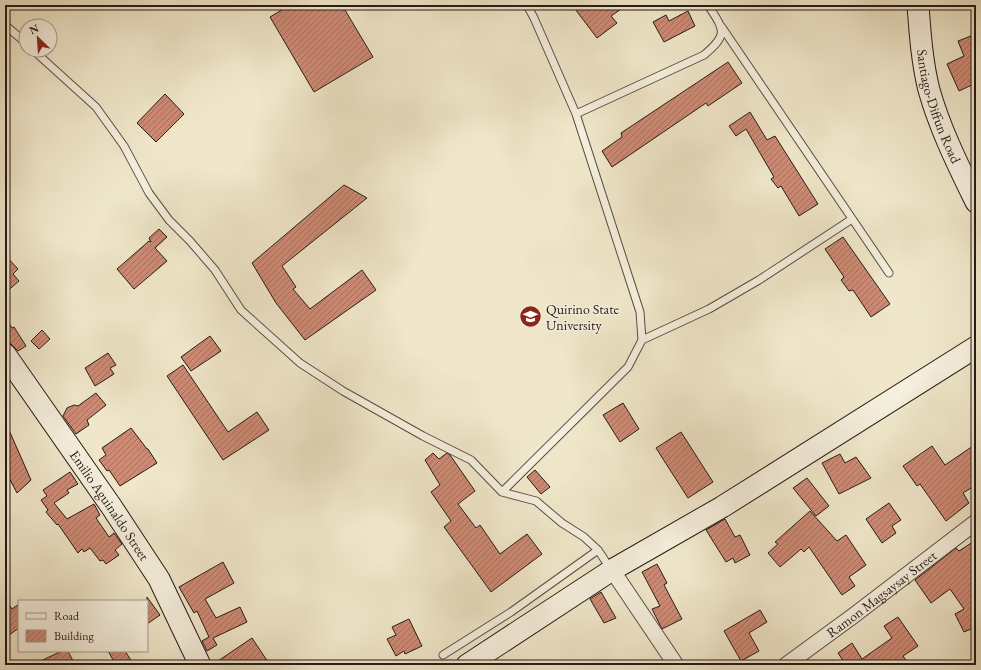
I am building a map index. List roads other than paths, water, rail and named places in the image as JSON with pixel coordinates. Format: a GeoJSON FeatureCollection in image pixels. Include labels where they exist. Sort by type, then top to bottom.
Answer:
{"type":"FeatureCollection","features":[{"type":"Feature","properties":{"kind":"street","name":"Santiago-Diffun Road"},"geometry":{"type":"LineString","coordinates":[[918,5],[921,38],[929,89],[946,141],[976,202]]}},
{"type":"Feature","properties":{"kind":"street"},"geometry":{"type":"LineString","coordinates":[[467,665],[612,570],[722,507],[976,347]]}},
{"type":"Feature","properties":{"kind":"street","name":"Emilio Aguinaldo Street"},"geometry":{"type":"LineString","coordinates":[[8,366],[111,506],[159,579],[199,665]]}},
{"type":"Feature","properties":{"kind":"street","name":"Ramon Magsaysay Street"},"geometry":{"type":"LineString","coordinates":[[786,665],[976,522]]}},
{"type":"Feature","properties":{"kind":"street"},"geometry":{"type":"LineString","coordinates":[[612,570],[676,665]]}},
{"type":"Feature","properties":{"kind":"lane"},"geometry":{"type":"LineString","coordinates":[[502,492],[610,387],[628,367],[642,340],[640,312],[576,114],[527,5]]}},
{"type":"Feature","properties":{"kind":"lane"},"geometry":{"type":"LineString","coordinates":[[708,5],[889,274]]}},
{"type":"Feature","properties":{"kind":"lane"},"geometry":{"type":"LineString","coordinates":[[5,25],[18,37]]}},
{"type":"Feature","properties":{"kind":"lane"},"geometry":{"type":"LineString","coordinates":[[576,114],[704,55],[722,36],[721,26]]}},
{"type":"Feature","properties":{"kind":"lane"},"geometry":{"type":"LineString","coordinates":[[42,58],[96,107],[124,146],[150,193],[169,220],[216,270],[241,310],[300,363],[343,391],[423,436],[471,460],[502,492],[536,501],[598,550],[612,570]]}},
{"type":"Feature","properties":{"kind":"lane"},"geometry":{"type":"LineString","coordinates":[[642,340],[709,309],[760,280],[852,219]]}},
{"type":"Feature","properties":{"kind":"lane"},"geometry":{"type":"LineString","coordinates":[[442,655],[511,612],[598,550]]}},
{"type":"Feature","properties":{"kind":"place","name":"Quirino State University"},"geometry":{"type":"Point","coordinates":[531,317]}}]}
